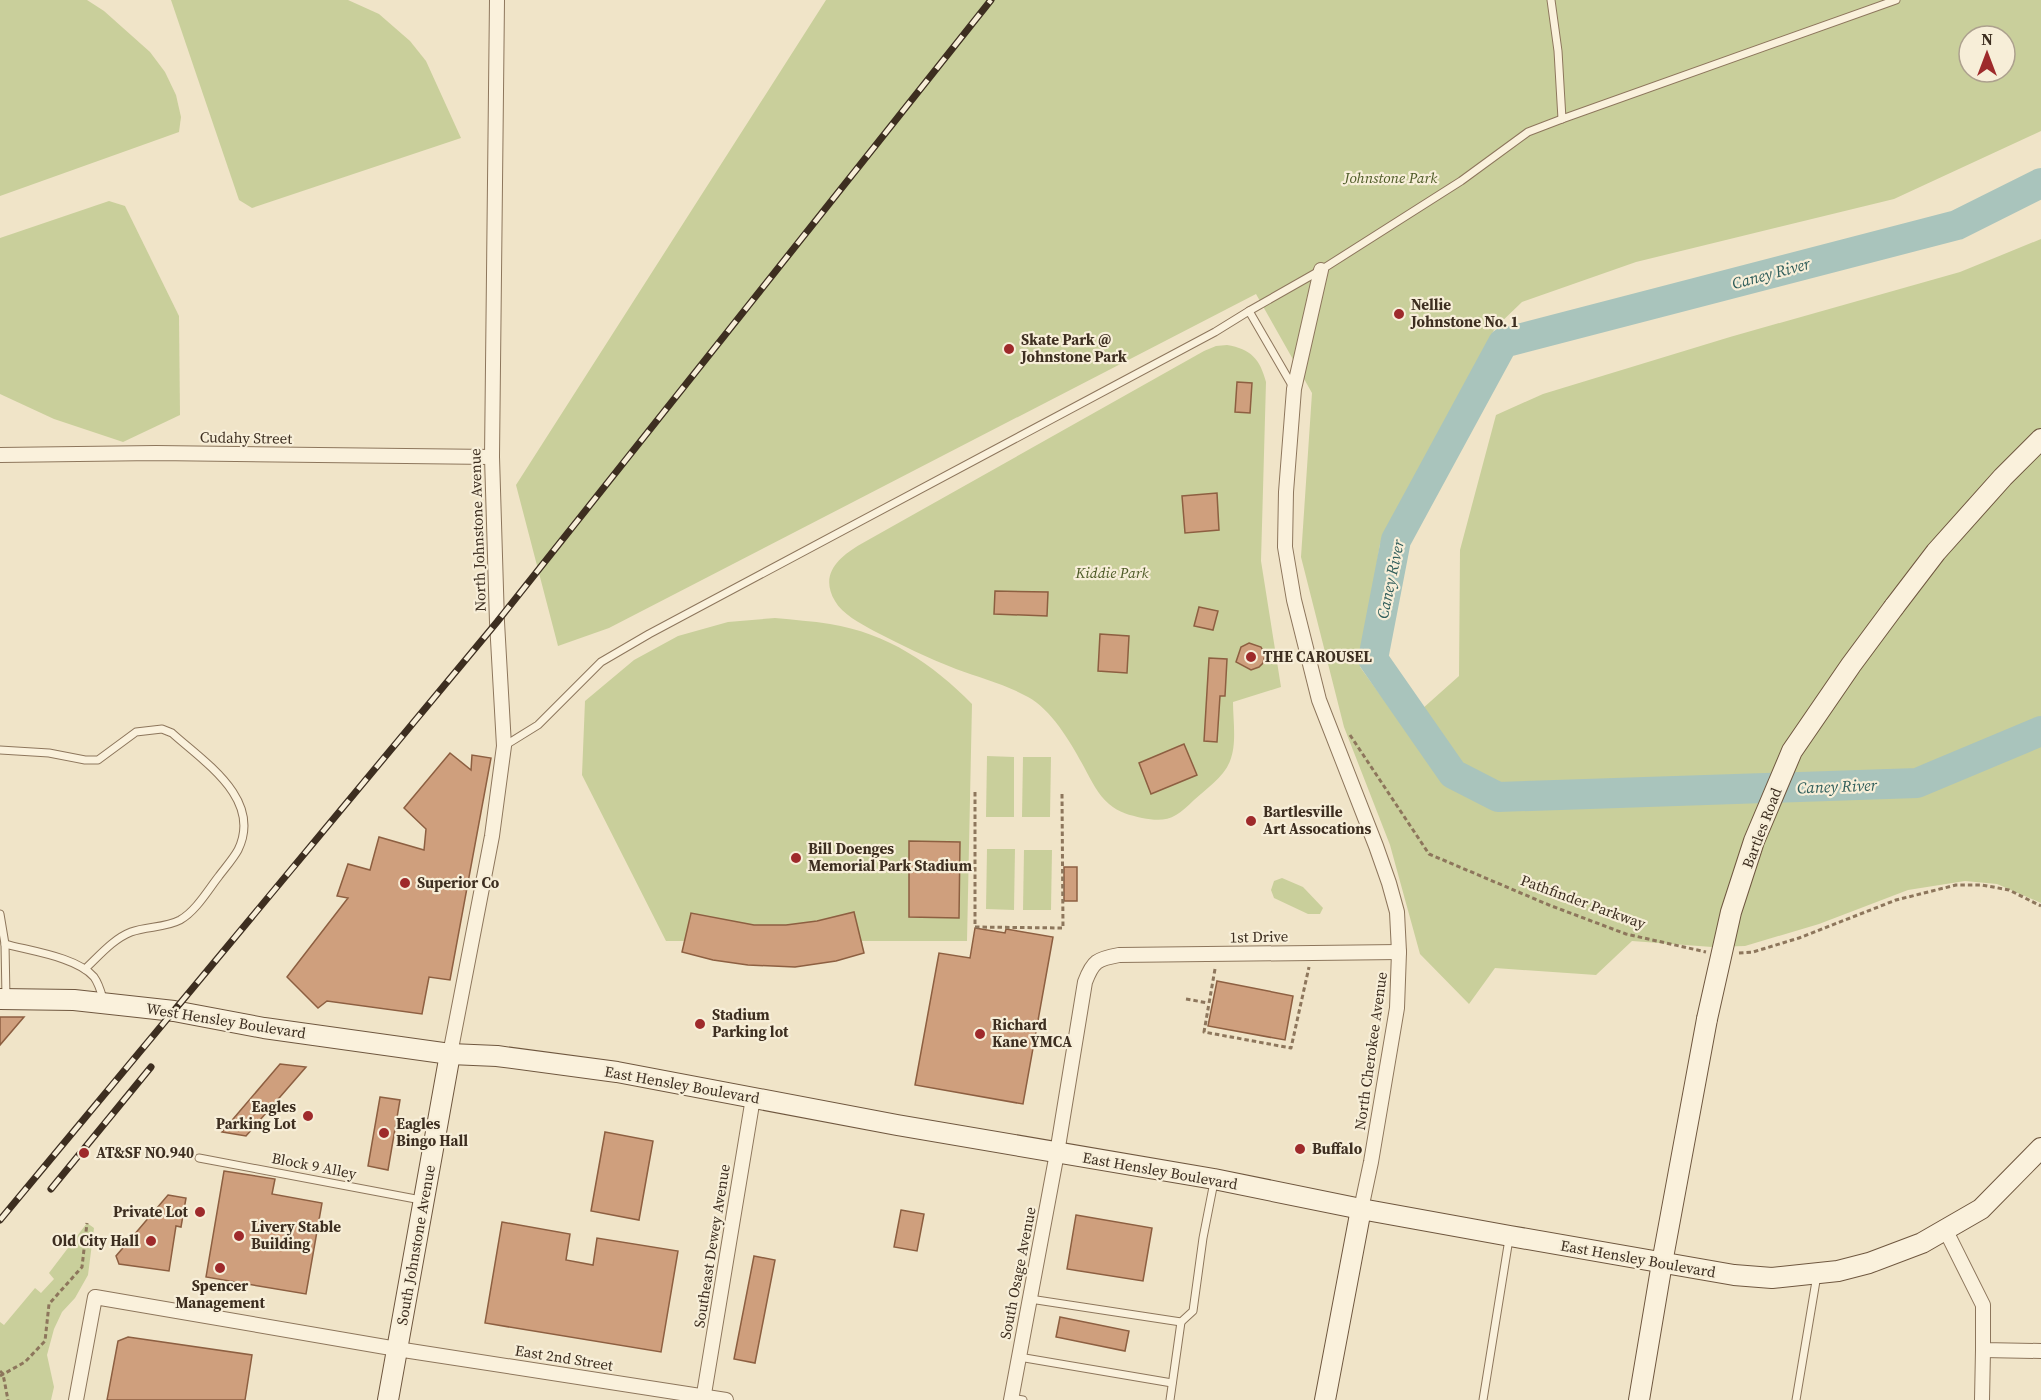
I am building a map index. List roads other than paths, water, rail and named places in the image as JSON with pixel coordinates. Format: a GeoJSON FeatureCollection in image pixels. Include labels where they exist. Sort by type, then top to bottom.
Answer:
{"type":"FeatureCollection","features":[{"type":"Feature","properties":{"kind":"main road","name":"Bartles Road"},"geometry":{"type":"LineString","coordinates":[[1639,1400],[1707,1019],[1731,912],[1754,841],[1792,751],[1851,665],[1936,552],[2041,438]]}},
{"type":"Feature","properties":{"kind":"main road","name":"West Hensley Boulevard"},"geometry":{"type":"LineString","coordinates":[[3,999],[74,1000],[174,1011],[264,1028],[450,1054]]}},
{"type":"Feature","properties":{"kind":"main road","name":"East Hensley Boulevard"},"geometry":{"type":"LineString","coordinates":[[450,1054],[497,1056],[617,1072],[1057,1153],[1214,1179],[1510,1236],[1734,1275],[1773,1278],[1818,1273],[1869,1263],[1922,1242],[1981,1209],[2041,1148]]}},
{"type":"Feature","properties":{"kind":"main road","name":"South Johnstone Avenue"},"geometry":{"type":"LineString","coordinates":[[388,1400],[450,1054]]}},
{"type":"Feature","properties":{"kind":"main road"},"geometry":{"type":"LineString","coordinates":[[1325,1400],[1361,1209]]}},
{"type":"Feature","properties":{"kind":"street","name":"North Johnstone Avenue"},"geometry":{"type":"LineString","coordinates":[[450,1054],[492,839],[504,746],[497,622],[492,457],[497,0]]}},
{"type":"Feature","properties":{"kind":"street","name":"North Cherokee Avenue"},"geometry":{"type":"LineString","coordinates":[[1321,270],[1294,389],[1286,492],[1285,547],[1294,600],[1318,700],[1377,846],[1389,883],[1397,912],[1399,952],[1397,1008],[1361,1209]]}},
{"type":"Feature","properties":{"kind":"street","name":"Cudahy Street"},"geometry":{"type":"LineString","coordinates":[[0,455],[156,453],[492,457]]}},
{"type":"Feature","properties":{"kind":"street","name":"1st Drive"},"geometry":{"type":"LineString","coordinates":[[1119,955],[1399,952]]}},
{"type":"Feature","properties":{"kind":"street","name":"South Osage Avenue"},"geometry":{"type":"LineString","coordinates":[[1015,1399],[1019,1357],[1057,1153],[1085,982],[1091,966],[1101,958],[1119,955]]}},
{"type":"Feature","properties":{"kind":"street","name":"Southeast Dewey Avenue"},"geometry":{"type":"LineString","coordinates":[[703,1398],[753,1098]]}},
{"type":"Feature","properties":{"kind":"street"},"geometry":{"type":"LineString","coordinates":[[1945,1229],[1983,1305],[1982,1400]]}},
{"type":"Feature","properties":{"kind":"street","name":"East 2nd Street"},"geometry":{"type":"LineString","coordinates":[[76,1400],[95,1297],[397,1349],[726,1400]]}},
{"type":"Feature","properties":{"kind":"street"},"geometry":{"type":"LineString","coordinates":[[1983,1350],[2041,1351]]}},
{"type":"Feature","properties":{"kind":"lane"},"geometry":{"type":"LineString","coordinates":[[1551,0],[1558,51],[1562,119]]}},
{"type":"Feature","properties":{"kind":"lane"},"geometry":{"type":"LineString","coordinates":[[504,746],[538,725],[601,662],[649,633],[1215,333],[1321,270],[1461,181],[1528,132],[1896,0]]}},
{"type":"Feature","properties":{"kind":"lane"},"geometry":{"type":"LineString","coordinates":[[1249,311],[1294,389]]}},
{"type":"Feature","properties":{"kind":"lane"},"geometry":{"type":"LineString","coordinates":[[0,750],[49,753],[85,760],[98,760],[136,732],[162,729],[172,733],[226,781],[243,813],[243,832],[238,850],[183,919],[173,924],[131,932],[118,939],[85,969]]}},
{"type":"Feature","properties":{"kind":"lane"},"geometry":{"type":"LineString","coordinates":[[0,914],[5,944],[3,999]]}},
{"type":"Feature","properties":{"kind":"lane"},"geometry":{"type":"LineString","coordinates":[[5,944],[62,959],[85,969],[98,984],[105,1003]]}},
{"type":"Feature","properties":{"kind":"lane","name":"Block 9 Alley"},"geometry":{"type":"LineString","coordinates":[[200,1158],[423,1200]]}},
{"type":"Feature","properties":{"kind":"lane"},"geometry":{"type":"LineString","coordinates":[[1170,1400],[1181,1322],[1193,1311],[1214,1179]]}},
{"type":"Feature","properties":{"kind":"lane"},"geometry":{"type":"LineString","coordinates":[[1483,1400],[1510,1236]]}},
{"type":"Feature","properties":{"kind":"lane"},"geometry":{"type":"LineString","coordinates":[[1796,1400],[1818,1273]]}},
{"type":"Feature","properties":{"kind":"lane"},"geometry":{"type":"LineString","coordinates":[[1030,1299],[1181,1322]]}},
{"type":"Feature","properties":{"kind":"lane"},"geometry":{"type":"LineString","coordinates":[[1019,1357],[1172,1383]]}},
{"type":"Feature","properties":{"kind":"waterway","name":"Caney River"},"geometry":{"type":"LineString","coordinates":[[2041,183],[1957,225],[1503,343],[1396,540],[1373,659],[1453,774],[1498,797],[1917,783],[2041,731]]}},
{"type":"Feature","properties":{"kind":"railway"},"geometry":{"type":"LineString","coordinates":[[0,1220],[497,622],[991,0]]}},
{"type":"Feature","properties":{"kind":"railway"},"geometry":{"type":"LineString","coordinates":[[51,1189],[151,1067]]}},
{"type":"Feature","properties":{"kind":"place","name":"Nellie Johnstone No. 1"},"geometry":{"type":"Point","coordinates":[1399,314]}},
{"type":"Feature","properties":{"kind":"place","name":"Skate Park @ Johnstone Park"},"geometry":{"type":"Point","coordinates":[1009,349]}},
{"type":"Feature","properties":{"kind":"place","name":"THE CAROUSEL"},"geometry":{"type":"Point","coordinates":[1251,657]}},
{"type":"Feature","properties":{"kind":"place","name":"Bartlesville Art Assocations"},"geometry":{"type":"Point","coordinates":[1251,821]}},
{"type":"Feature","properties":{"kind":"place","name":"Bill Doenges Memorial Park Stadium"},"geometry":{"type":"Point","coordinates":[796,858]}},
{"type":"Feature","properties":{"kind":"place","name":"Superior Co"},"geometry":{"type":"Point","coordinates":[405,883]}},
{"type":"Feature","properties":{"kind":"place","name":"Stadium Parking lot"},"geometry":{"type":"Point","coordinates":[700,1024]}},
{"type":"Feature","properties":{"kind":"place","name":"Richard Kane YMCA"},"geometry":{"type":"Point","coordinates":[980,1034]}},
{"type":"Feature","properties":{"kind":"place","name":"Eagles Parking Lot"},"geometry":{"type":"Point","coordinates":[308,1116]}},
{"type":"Feature","properties":{"kind":"place","name":"Eagles Bingo Hall"},"geometry":{"type":"Point","coordinates":[384,1133]}},
{"type":"Feature","properties":{"kind":"place","name":"Buffalo"},"geometry":{"type":"Point","coordinates":[1300,1149]}},
{"type":"Feature","properties":{"kind":"place","name":"AT&SF NO.940"},"geometry":{"type":"Point","coordinates":[84,1153]}},
{"type":"Feature","properties":{"kind":"place","name":"Private Lot"},"geometry":{"type":"Point","coordinates":[200,1212]}},
{"type":"Feature","properties":{"kind":"place","name":"Livery Stable Building"},"geometry":{"type":"Point","coordinates":[239,1236]}},
{"type":"Feature","properties":{"kind":"place","name":"Old City Hall"},"geometry":{"type":"Point","coordinates":[151,1241]}},
{"type":"Feature","properties":{"kind":"place","name":"Spencer Management"},"geometry":{"type":"Point","coordinates":[220,1268]}},
{"type":"Feature","properties":{"kind":"park label","name":"Johnstone Park"},"geometry":{"type":"Point","coordinates":[1391,178]}},
{"type":"Feature","properties":{"kind":"park label","name":"Kiddie Park"},"geometry":{"type":"Point","coordinates":[1112,573]}}]}
